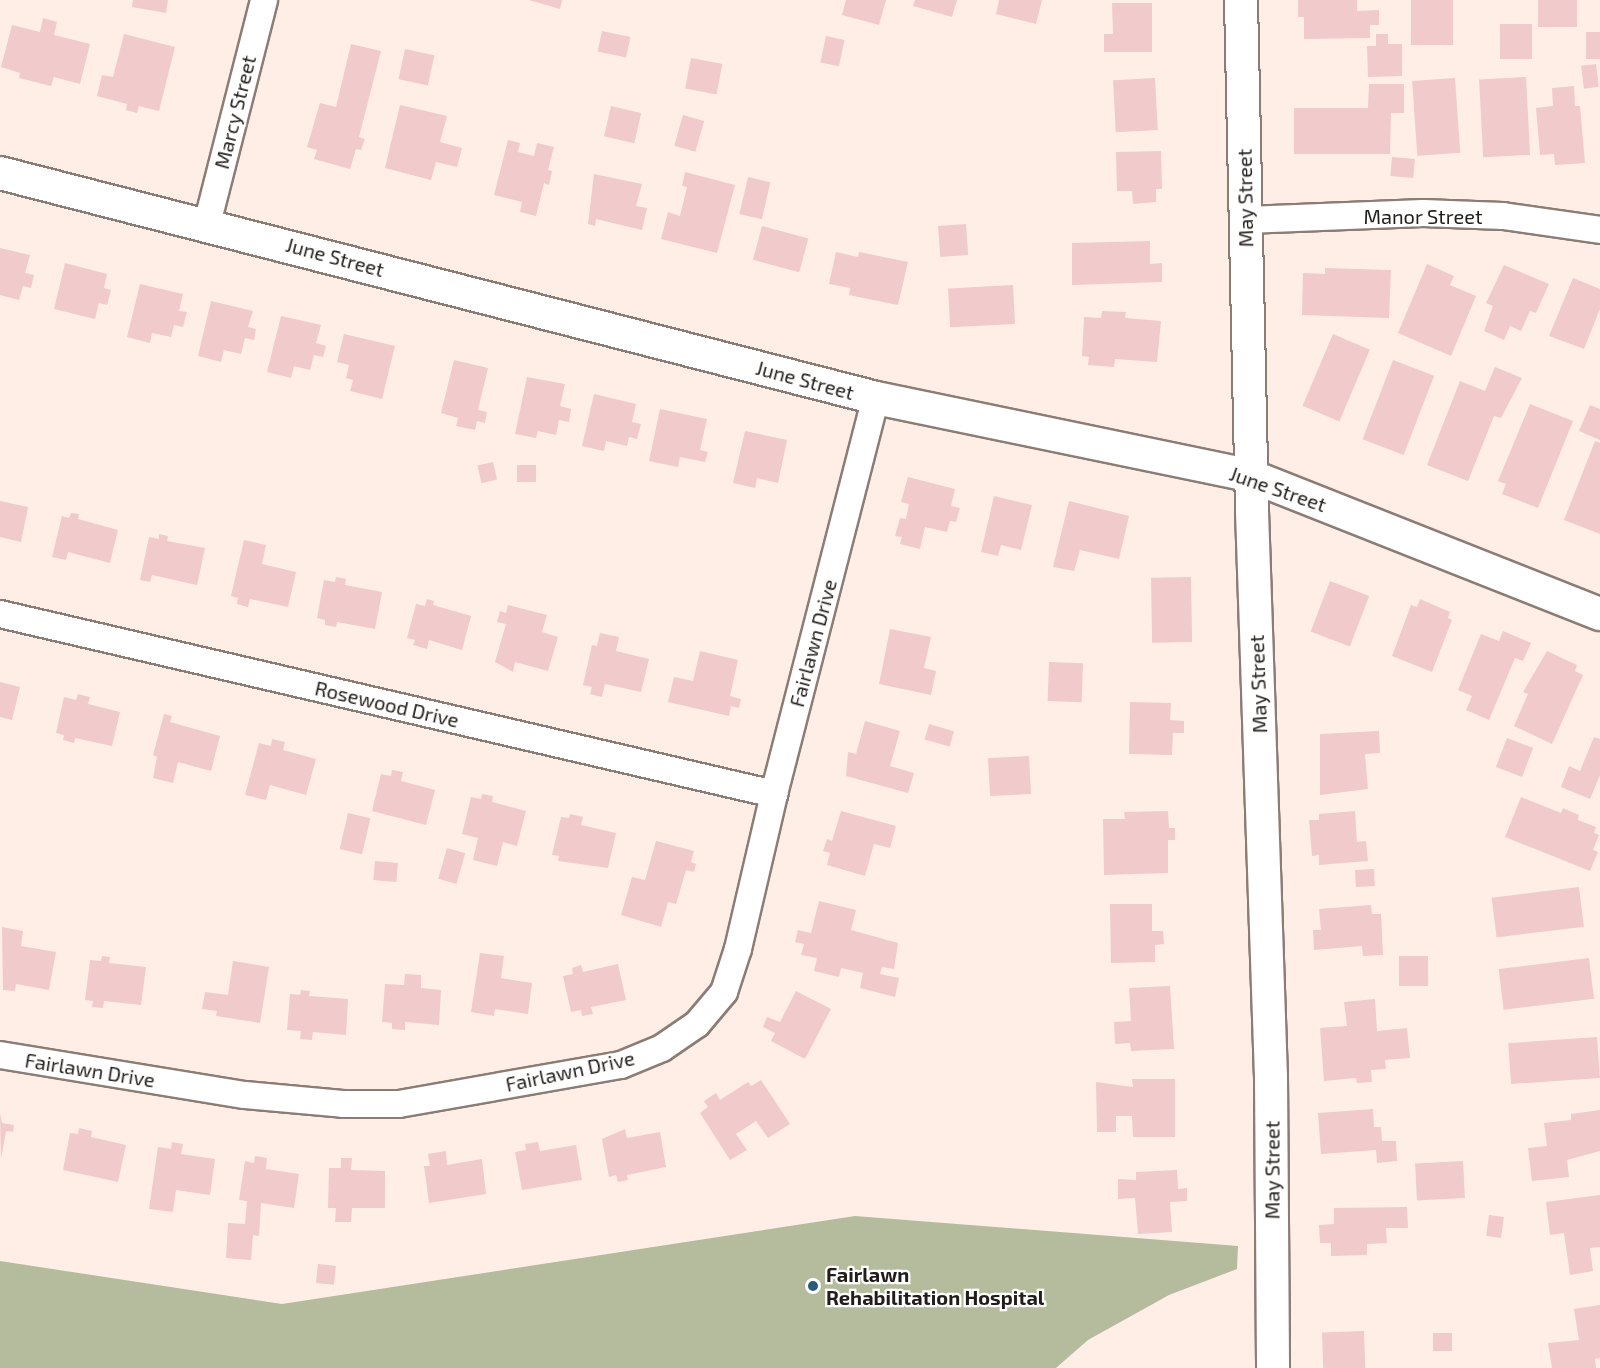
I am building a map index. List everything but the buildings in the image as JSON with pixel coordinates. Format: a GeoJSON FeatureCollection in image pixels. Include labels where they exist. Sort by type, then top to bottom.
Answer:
{"type":"FeatureCollection","features":[{"type":"Feature","properties":{"kind":"street","name":"Marcy Street"},"geometry":{"type":"LineString","coordinates":[[207,224],[264,0]]}},
{"type":"Feature","properties":{"kind":"street","name":"May Street"},"geometry":{"type":"LineString","coordinates":[[1241,0],[1251,476],[1271,1077],[1273,1368]]}},
{"type":"Feature","properties":{"kind":"street","name":"June Street"},"geometry":{"type":"LineString","coordinates":[[0,173],[207,224],[876,398],[1251,476],[1600,614]]}},
{"type":"Feature","properties":{"kind":"street","name":"Manor Street"},"geometry":{"type":"LineString","coordinates":[[1246,220],[1423,213],[1503,216],[1600,230]]}},
{"type":"Feature","properties":{"kind":"street","name":"Fairlawn Drive"},"geometry":{"type":"LineString","coordinates":[[0,1055],[245,1095],[343,1104],[399,1104],[621,1065],[662,1048],[697,1024],[724,993],[738,949],[774,794],[876,398]]}},
{"type":"Feature","properties":{"kind":"street","name":"Rosewood Drive"},"geometry":{"type":"LineString","coordinates":[[0,614],[774,794]]}},
{"type":"Feature","properties":{"kind":"green space","name":"Fairlawn Rehabilitation Hospital"},"geometry":{"type":"Polygon","coordinates":[[[855,1216],[1238,1246],[1237,1269],[1169,1295],[1088,1340],[1056,1368],[0,1368],[0,1261],[282,1304],[855,1216]]]}},
{"type":"Feature","properties":{"kind":"place","name":"Fairlawn Rehabilitation Hospital"},"geometry":{"type":"Point","coordinates":[813,1286]}}]}
